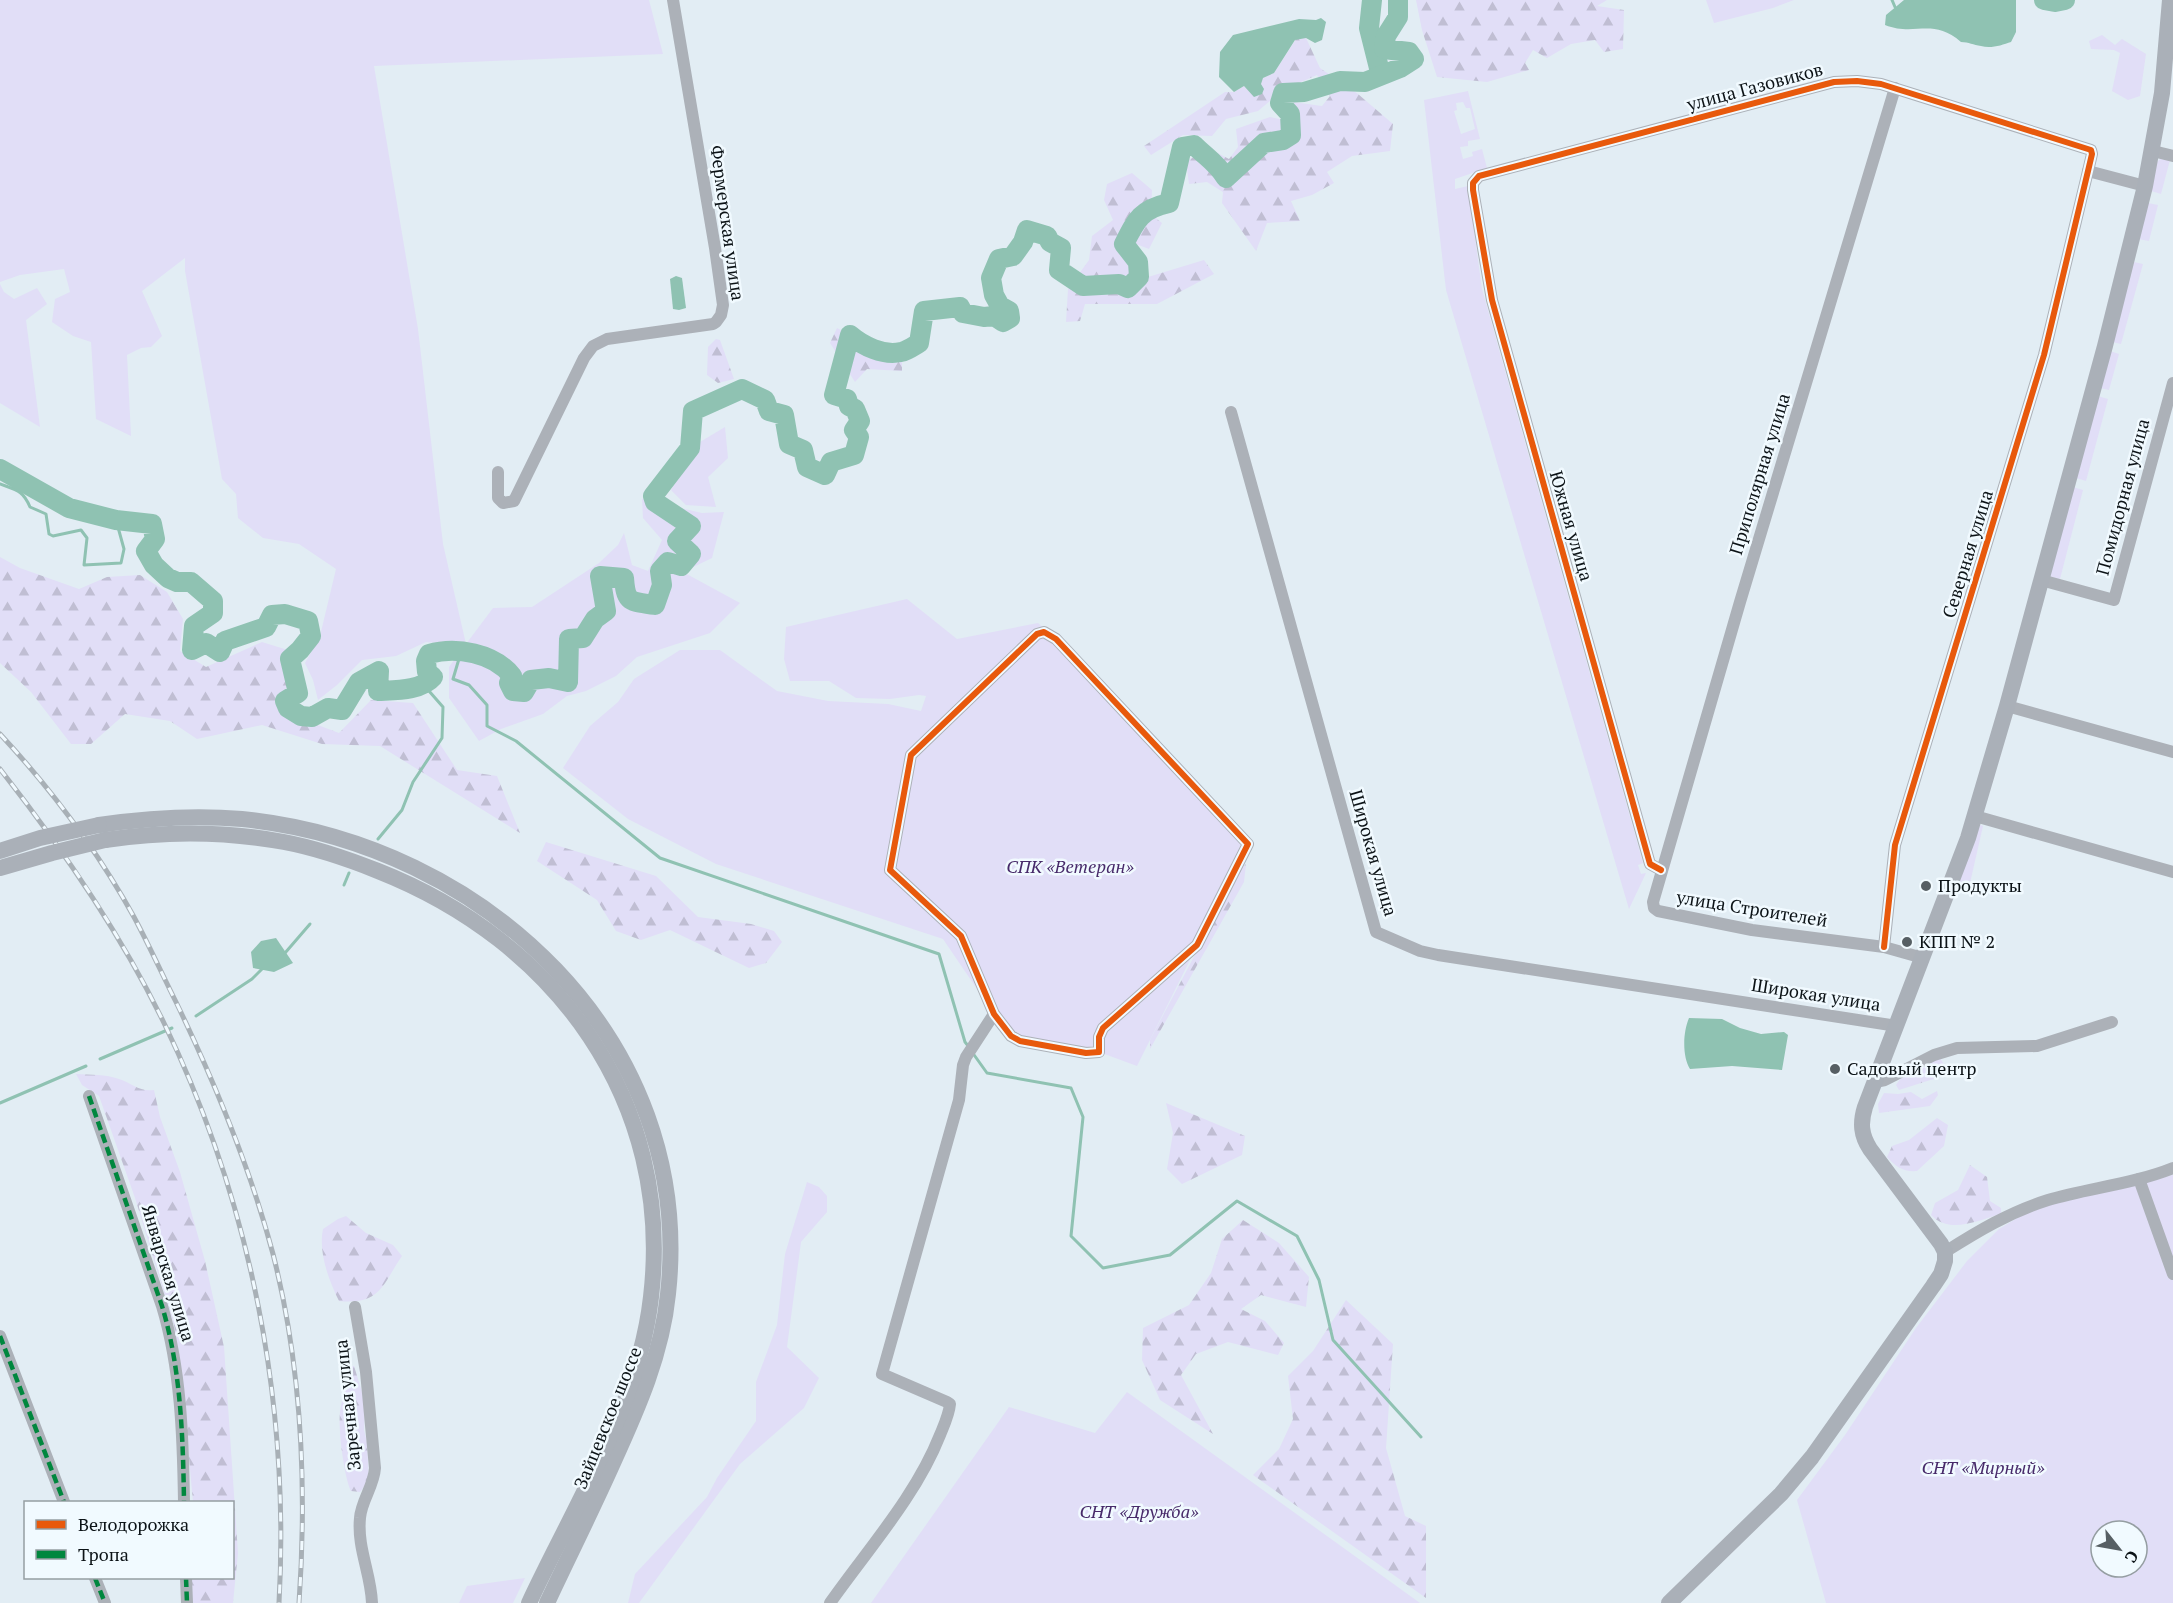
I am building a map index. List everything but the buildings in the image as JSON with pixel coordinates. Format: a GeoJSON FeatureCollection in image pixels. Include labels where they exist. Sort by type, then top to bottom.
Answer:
{"type":"FeatureCollection","features":[{"type":"Feature","properties":{"kind":"main road"},"geometry":{"type":"LineString","coordinates":[[1669,1603],[1781,1494],[1805,1466],[1933,1286],[1943,1267],[1945,1252],[1865,1140],[1861,1122],[1923,958],[1980,817],[2012,707],[2041,580],[2111,325],[2153,151],[2162,93],[2170,0]]}},
{"type":"Feature","properties":{"kind":"main road","name":"Зайцевское шоссе"},"geometry":{"type":"LineString","coordinates":[[0,851],[54,834],[119,822],[183,817],[242,819],[313,832],[397,860],[454,889],[493,915],[539,953],[589,1008],[618,1050],[648,1116],[662,1164],[669,1209],[670,1273],[663,1326],[653,1367],[634,1418],[547,1603]]}},
{"type":"Feature","properties":{"kind":"main road","name":"Зайцевское шоссе"},"geometry":{"type":"LineString","coordinates":[[0,868],[52,853],[115,839],[176,833],[252,837],[310,848],[371,868],[424,891],[483,927],[529,966],[563,1000],[580,1022],[606,1060],[622,1092],[647,1174],[655,1244],[651,1298],[644,1339],[633,1378],[602,1451],[529,1603]]}},
{"type":"Feature","properties":{"kind":"street","name":"Фермерская улица"},"geometry":{"type":"LineString","coordinates":[[498,472],[498,498],[503,503],[514,501],[584,358],[593,346],[620,336],[713,324],[721,315],[723,305],[716,248],[673,0]]}},
{"type":"Feature","properties":{"kind":"street","name":"улица Газовиков"},"geometry":{"type":"LineString","coordinates":[[1475,180],[1479,176],[1834,82],[1869,82],[1895,88],[2091,150],[2088,171]]}},
{"type":"Feature","properties":{"kind":"street","name":"Приполярная улица"},"geometry":{"type":"LineString","coordinates":[[1661,870],[1895,88]]}},
{"type":"Feature","properties":{"kind":"street"},"geometry":{"type":"LineString","coordinates":[[2153,151],[2173,156]]}},
{"type":"Feature","properties":{"kind":"street"},"geometry":{"type":"LineString","coordinates":[[2088,171],[2145,186]]}},
{"type":"Feature","properties":{"kind":"street","name":"Северная улица"},"geometry":{"type":"LineString","coordinates":[[1884,947],[1895,845],[2044,355],[2088,171]]}},
{"type":"Feature","properties":{"kind":"street","name":"Южная улица"},"geometry":{"type":"LineString","coordinates":[[1475,180],[1473,183],[1475,202],[1492,300],[1650,864],[1661,870]]}},
{"type":"Feature","properties":{"kind":"street","name":"Помидорная улица"},"geometry":{"type":"LineString","coordinates":[[2041,580],[2114,600],[2173,383]]}},
{"type":"Feature","properties":{"kind":"street","name":"Широкая улица"},"geometry":{"type":"LineString","coordinates":[[1231,412],[1377,932],[1420,951],[1438,955],[1897,1026]]}},
{"type":"Feature","properties":{"kind":"street"},"geometry":{"type":"LineString","coordinates":[[1044,632],[1056,639],[1248,844],[1197,945],[1103,1028],[1099,1037],[1099,1052],[1086,1053],[1020,1041],[1011,1035],[994,1014],[961,936],[890,870],[911,755],[1037,634],[1044,632]]}},
{"type":"Feature","properties":{"kind":"street"},"geometry":{"type":"LineString","coordinates":[[2012,707],[2173,752]]}},
{"type":"Feature","properties":{"kind":"street"},"geometry":{"type":"LineString","coordinates":[[1980,817],[2173,872]]}},
{"type":"Feature","properties":{"kind":"street","name":"улица Строителей"},"geometry":{"type":"LineString","coordinates":[[1661,870],[1653,902],[1654,908],[1658,911],[1752,930],[1884,947]]}},
{"type":"Feature","properties":{"kind":"street"},"geometry":{"type":"LineString","coordinates":[[1884,947],[1923,958]]}},
{"type":"Feature","properties":{"kind":"street"},"geometry":{"type":"LineString","coordinates":[[830,1603],[929,1462],[948,1414],[950,1404],[947,1402],[882,1374],[959,1100],[963,1065],[994,1014]]}},
{"type":"Feature","properties":{"kind":"street"},"geometry":{"type":"LineString","coordinates":[[1875,1082],[1885,1080],[1934,1055],[1957,1048],[2037,1046],[2112,1022]]}},
{"type":"Feature","properties":{"kind":"street","name":"Январская улица"},"geometry":{"type":"LineString","coordinates":[[89,1096],[172,1341],[179,1409],[184,1501]]}},
{"type":"Feature","properties":{"kind":"street"},"geometry":{"type":"LineString","coordinates":[[1945,1252],[1990,1223],[2025,1208],[2050,1199],[2140,1182],[2173,1168]]}},
{"type":"Feature","properties":{"kind":"street"},"geometry":{"type":"LineString","coordinates":[[2140,1182],[2173,1274]]}},
{"type":"Feature","properties":{"kind":"street","name":"Заречная улица"},"geometry":{"type":"LineString","coordinates":[[354,1307],[366,1372],[375,1468],[374,1480],[360,1517],[363,1557],[372,1603]]}},
{"type":"Feature","properties":{"kind":"street"},"geometry":{"type":"LineString","coordinates":[[0,1336],[63,1501]]}},
{"type":"Feature","properties":{"kind":"street"},"geometry":{"type":"LineString","coordinates":[[95,1579],[105,1603]]}},
{"type":"Feature","properties":{"kind":"street"},"geometry":{"type":"LineString","coordinates":[[186,1579],[187,1603]]}},
{"type":"Feature","properties":{"kind":"green space"},"geometry":{"type":"Polygon","coordinates":[[[0,0],[649,0],[663,54],[374,66],[418,329],[443,544],[466,644],[493,608],[532,607],[599,563],[618,545],[624,533],[632,565],[648,571],[662,540],[643,518],[642,499],[702,513],[724,512],[712,558],[683,572],[740,603],[710,633],[637,657],[616,676],[586,691],[567,696],[543,714],[501,729],[479,741],[449,698],[449,667],[465,645],[426,642],[396,656],[362,660],[318,700],[313,680],[305,663],[320,636],[336,569],[299,544],[263,538],[238,518],[236,494],[222,479],[185,271],[185,258],[142,291],[162,336],[151,347],[141,348],[127,355],[131,436],[96,419],[91,342],[73,336],[52,322],[55,299],[70,292],[64,269],[20,275],[0,282],[0,0]]]}},
{"type":"Feature","properties":{"kind":"green space"},"geometry":{"type":"Polygon","coordinates":[[[1416,0],[1607,0],[1597,6],[1624,10],[1623,49],[1604,52],[1595,40],[1571,44],[1547,58],[1533,50],[1525,63],[1529,70],[1487,82],[1437,77],[1422,30],[1416,0]]]}},
{"type":"Feature","properties":{"kind":"green space"},"geometry":{"type":"Polygon","coordinates":[[[1706,0],[1794,0],[1773,8],[1714,23],[1706,0]]]}},
{"type":"Feature","properties":{"kind":"green space"},"geometry":{"type":"Polygon","coordinates":[[[2102,35],[2115,45],[2122,39],[2146,54],[2140,96],[2128,100],[2112,91],[2120,53],[2114,50],[2091,49],[2089,41],[2102,35]]]}},
{"type":"Feature","properties":{"kind":"green space"},"geometry":{"type":"Polygon","coordinates":[[[1306,38],[1320,68],[1358,94],[1393,124],[1390,151],[1352,156],[1327,172],[1334,183],[1312,195],[1291,201],[1300,221],[1267,223],[1256,251],[1222,203],[1223,192],[1207,182],[1189,184],[1186,161],[1210,149],[1229,159],[1238,147],[1236,129],[1270,117],[1298,123],[1293,102],[1322,106],[1330,96],[1317,75],[1283,90],[1258,111],[1226,119],[1212,136],[1183,135],[1151,155],[1144,146],[1225,92],[1234,92],[1244,86],[1254,96],[1263,78],[1274,73],[1296,39],[1306,38]]]}},
{"type":"Feature","properties":{"kind":"green space"},"geometry":{"type":"Polygon","coordinates":[[[1468,91],[1480,139],[1468,141],[1468,146],[1460,147],[1463,159],[1473,156],[1472,152],[1482,149],[1487,168],[1455,179],[1455,189],[1468,186],[1482,289],[1643,863],[1638,865],[1641,874],[1646,873],[1629,909],[1446,290],[1424,100],[1468,91]],[[1463,102],[1456,103],[1457,110],[1454,111],[1461,134],[1475,129],[1470,108],[1466,108],[1463,102]]]}},
{"type":"Feature","properties":{"kind":"green space"},"geometry":{"type":"Polygon","coordinates":[[[2160,159],[2170,160],[2161,194],[2151,191],[2157,162],[2160,159]]]}},
{"type":"Feature","properties":{"kind":"green space"},"geometry":{"type":"Polygon","coordinates":[[[1132,173],[1152,190],[1151,214],[1162,223],[1149,249],[1136,244],[1148,277],[1204,260],[1214,274],[1157,304],[1085,304],[1080,321],[1066,322],[1068,289],[1089,260],[1092,236],[1113,220],[1104,200],[1107,184],[1132,173]]]}},
{"type":"Feature","properties":{"kind":"green space"},"geometry":{"type":"Polygon","coordinates":[[[2148,203],[2158,205],[2149,241],[2138,239],[2148,203]]]}},
{"type":"Feature","properties":{"kind":"green space"},"geometry":{"type":"Polygon","coordinates":[[[2134,262],[2143,264],[2121,344],[2112,342],[2134,262]]]}},
{"type":"Feature","properties":{"kind":"green space"},"geometry":{"type":"Polygon","coordinates":[[[0,284],[4,292],[14,299],[37,288],[47,304],[26,320],[40,427],[0,403],[0,284]]]}},
{"type":"Feature","properties":{"kind":"green space"},"geometry":{"type":"Polygon","coordinates":[[[837,328],[902,362],[902,371],[867,369],[855,382],[830,343],[837,328]]]}},
{"type":"Feature","properties":{"kind":"green space"},"geometry":{"type":"Polygon","coordinates":[[[716,339],[720,340],[734,379],[718,383],[707,375],[708,347],[716,339]]]}},
{"type":"Feature","properties":{"kind":"green space"},"geometry":{"type":"Polygon","coordinates":[[[2110,351],[2119,354],[2109,390],[2100,388],[2110,351]]]}},
{"type":"Feature","properties":{"kind":"green space"},"geometry":{"type":"Polygon","coordinates":[[[2098,396],[2108,399],[2086,481],[2076,478],[2098,396]]]}},
{"type":"Feature","properties":{"kind":"green space"},"geometry":{"type":"Polygon","coordinates":[[[725,427],[728,458],[708,477],[716,507],[686,505],[671,490],[700,442],[725,427]]]}},
{"type":"Feature","properties":{"kind":"green space"},"geometry":{"type":"Polygon","coordinates":[[[2073,487],[2083,490],[2060,579],[2050,577],[2073,487]]]}},
{"type":"Feature","properties":{"kind":"green space"},"geometry":{"type":"Polygon","coordinates":[[[0,557],[20,568],[79,589],[107,577],[140,575],[167,592],[183,619],[180,651],[206,667],[262,642],[291,651],[285,701],[294,713],[339,733],[371,700],[413,703],[457,770],[497,776],[520,833],[380,746],[322,744],[262,725],[197,739],[170,721],[125,714],[91,744],[71,744],[31,692],[0,663],[0,557]]]}},
{"type":"Feature","properties":{"kind":"green space","name":"СПК «Ветеран»"},"geometry":{"type":"Polygon","coordinates":[[[907,599],[957,639],[1038,623],[1056,639],[1248,844],[1137,1066],[1099,1052],[1020,1041],[994,1014],[943,939],[716,864],[628,819],[563,768],[590,726],[618,702],[634,679],[680,650],[720,650],[777,691],[828,701],[888,704],[921,711],[926,696],[890,699],[856,698],[829,681],[790,681],[784,659],[786,627],[907,599]]]}},
{"type":"Feature","properties":{"kind":"green space"},"geometry":{"type":"Polygon","coordinates":[[[1980,825],[1983,826],[1970,883],[1965,885],[1960,883],[1959,879],[1980,825]]]}},
{"type":"Feature","properties":{"kind":"green space"},"geometry":{"type":"Polygon","coordinates":[[[546,842],[656,876],[698,917],[751,924],[774,931],[782,942],[766,963],[749,968],[670,930],[641,940],[616,931],[597,900],[537,861],[546,842]]]}},
{"type":"Feature","properties":{"kind":"green space"},"geometry":{"type":"Polygon","coordinates":[[[1246,864],[1244,882],[1150,1049],[1150,1040],[1239,871],[1246,864]]]}},
{"type":"Feature","properties":{"kind":"green space"},"geometry":{"type":"Polygon","coordinates":[[[1939,1057],[1949,1071],[1943,1076],[1899,1090],[1896,1085],[1900,1079],[1939,1057]]]}},
{"type":"Feature","properties":{"kind":"green space"},"geometry":{"type":"Polygon","coordinates":[[[76,1074],[109,1076],[140,1088],[154,1090],[160,1117],[180,1172],[205,1261],[224,1347],[238,1553],[233,1603],[191,1603],[192,1579],[234,1579],[234,1501],[193,1501],[182,1381],[174,1325],[135,1198],[99,1096],[82,1085],[76,1074]]]}},
{"type":"Feature","properties":{"kind":"green space"},"geometry":{"type":"Polygon","coordinates":[[[1937,1091],[1938,1095],[1930,1106],[1879,1113],[1878,1104],[1884,1093],[1911,1092],[1922,1099],[1937,1091]]]}},
{"type":"Feature","properties":{"kind":"green space"},"geometry":{"type":"Polygon","coordinates":[[[1166,1103],[1245,1136],[1242,1155],[1182,1184],[1167,1169],[1173,1133],[1166,1103]]]}},
{"type":"Feature","properties":{"kind":"green space"},"geometry":{"type":"Polygon","coordinates":[[[1937,1118],[1948,1125],[1944,1146],[1917,1171],[1900,1168],[1887,1157],[1892,1146],[1909,1140],[1937,1118]]]}},
{"type":"Feature","properties":{"kind":"green space"},"geometry":{"type":"Polygon","coordinates":[[[1970,1165],[1987,1177],[1990,1201],[2001,1208],[2001,1214],[1964,1224],[1955,1225],[1939,1221],[1931,1215],[1935,1203],[1958,1190],[1970,1165]]]}},
{"type":"Feature","properties":{"kind":"green space","name":"СНТ «Мирный»"},"geometry":{"type":"Polygon","coordinates":[[[2173,1175],[2173,1603],[1826,1603],[1797,1500],[1845,1435],[1916,1328],[1967,1261],[1999,1229],[2024,1214],[2056,1202],[2173,1175]]]}},
{"type":"Feature","properties":{"kind":"green space"},"geometry":{"type":"Polygon","coordinates":[[[807,1182],[819,1187],[827,1196],[827,1212],[801,1242],[787,1347],[819,1378],[804,1408],[740,1464],[639,1603],[628,1603],[635,1574],[707,1497],[717,1478],[756,1421],[756,1382],[777,1325],[785,1254],[807,1182]]]}},
{"type":"Feature","properties":{"kind":"green space"},"geometry":{"type":"Polygon","coordinates":[[[346,1216],[366,1233],[393,1245],[402,1256],[379,1291],[364,1300],[339,1301],[323,1257],[323,1229],[346,1216]]]}},
{"type":"Feature","properties":{"kind":"green space"},"geometry":{"type":"Polygon","coordinates":[[[1243,1220],[1279,1243],[1309,1277],[1306,1307],[1261,1295],[1241,1309],[1265,1321],[1284,1343],[1278,1355],[1228,1342],[1196,1354],[1181,1375],[1213,1434],[1160,1400],[1142,1360],[1143,1328],[1189,1305],[1211,1273],[1222,1239],[1243,1220]]]}},
{"type":"Feature","properties":{"kind":"green space"},"geometry":{"type":"Polygon","coordinates":[[[1346,1300],[1393,1344],[1386,1448],[1405,1516],[1426,1526],[1426,1598],[1253,1475],[1279,1449],[1293,1419],[1288,1376],[1313,1351],[1346,1300]]]}},
{"type":"Feature","properties":{"kind":"green space"},"geometry":{"type":"Polygon","coordinates":[[[348,1366],[354,1366],[365,1412],[364,1430],[369,1480],[360,1492],[351,1491],[348,1484],[341,1441],[340,1412],[348,1366]]]}},
{"type":"Feature","properties":{"kind":"green space","name":"СНТ «Дружба»"},"geometry":{"type":"Polygon","coordinates":[[[1127,1392],[1420,1603],[871,1603],[1009,1407],[1095,1433],[1127,1392]]]}},
{"type":"Feature","properties":{"kind":"green space"},"geometry":{"type":"Polygon","coordinates":[[[525,1578],[513,1603],[459,1603],[467,1586],[525,1578]]]}},
{"type":"Feature","properties":{"kind":"shaded area"},"geometry":{"type":"Polygon","coordinates":[[[1904,0],[2016,0],[2016,32],[2011,42],[1989,47],[1961,42],[1941,30],[1905,29],[1885,25],[1886,15],[1904,0]]]}},
{"type":"Feature","properties":{"kind":"shaded area"},"geometry":{"type":"Polygon","coordinates":[[[1321,18],[1326,22],[1322,40],[1315,43],[1306,38],[1295,40],[1274,73],[1263,78],[1262,94],[1254,97],[1244,86],[1234,92],[1219,77],[1220,52],[1233,35],[1299,19],[1321,18]]]}},
{"type":"Feature","properties":{"kind":"shaded area"},"geometry":{"type":"Polygon","coordinates":[[[676,276],[682,278],[686,308],[679,310],[673,309],[670,279],[676,276]]]}},
{"type":"Feature","properties":{"kind":"shaded area"},"geometry":{"type":"Polygon","coordinates":[[[276,938],[293,963],[274,972],[253,968],[251,952],[261,941],[276,938]]]}},
{"type":"Feature","properties":{"kind":"shaded area"},"geometry":{"type":"Polygon","coordinates":[[[1689,1018],[1722,1019],[1740,1028],[1761,1034],[1784,1032],[1788,1035],[1782,1070],[1732,1066],[1690,1069],[1684,1044],[1689,1018]]]}},
{"type":"Feature","properties":{"kind":"waterway"},"geometry":{"type":"LineString","coordinates":[[1372,0],[1369,28],[1379,68]]}},
{"type":"Feature","properties":{"kind":"waterway"},"geometry":{"type":"LineString","coordinates":[[0,469],[69,508],[116,520],[152,524],[155,539],[146,551],[154,565],[168,578],[177,582],[191,582],[213,601],[213,613],[194,626],[192,650],[206,643],[220,652],[225,641],[266,627],[272,615],[285,614],[308,621],[311,636],[290,659],[298,693],[285,701],[288,708],[301,716],[312,717],[328,708],[342,710],[359,682],[379,671],[378,691],[407,689],[422,685],[433,677],[427,672],[426,661],[429,654],[440,652],[474,653],[495,662],[512,676],[509,683],[513,691],[524,692],[531,680],[549,678],[568,682],[569,639],[583,638],[595,619],[606,611],[600,576],[624,578],[626,593],[631,600],[655,605],[662,585],[660,571],[668,562],[681,566],[691,554],[677,541],[691,526],[655,502],[653,496],[690,448],[693,411],[742,389],[765,400],[769,411],[784,415],[789,444],[803,450],[807,467],[825,475],[831,462],[854,455],[859,437],[854,430],[860,421],[855,409],[849,406],[847,399],[834,395],[850,335],[874,349],[894,353],[906,351],[919,343],[924,311],[960,307],[963,313],[984,317],[994,316],[1003,322],[1010,318],[1009,311],[1000,306],[994,295],[991,278],[999,259],[1013,256],[1023,242],[1027,230],[1047,236],[1050,242],[1061,248],[1059,270],[1083,286],[1119,284],[1128,288],[1139,277],[1138,262],[1124,244],[1140,217],[1152,209],[1169,203],[1182,147],[1194,145],[1215,164],[1226,178],[1264,143],[1283,140],[1291,135],[1290,114],[1280,103],[1283,93],[1304,92],[1340,81],[1365,82],[1400,68],[1414,59],[1409,52],[1384,49],[1386,36],[1398,17],[1398,0]]}},
{"type":"Feature","properties":{"kind":"waterway"},"geometry":{"type":"LineString","coordinates":[[1892,0],[1895,7]]}},
{"type":"Feature","properties":{"kind":"waterway"},"geometry":{"type":"LineString","coordinates":[[2044,0],[2055,2],[2065,0]]}},
{"type":"Feature","properties":{"kind":"waterway"},"geometry":{"type":"LineString","coordinates":[[0,484],[18,491],[25,497],[30,507],[46,514],[49,534],[53,536],[81,530],[87,538],[84,565],[121,563],[124,549],[116,520]]}},
{"type":"Feature","properties":{"kind":"waterway"},"geometry":{"type":"LineString","coordinates":[[461,652],[453,679],[469,685],[487,705],[487,726],[516,741],[660,858],[939,954],[965,1042],[969,1047]]}},
{"type":"Feature","properties":{"kind":"waterway"},"geometry":{"type":"LineString","coordinates":[[378,839],[402,810],[413,782],[442,738],[443,707],[429,691],[420,685]]}},
{"type":"Feature","properties":{"kind":"waterway"},"geometry":{"type":"LineString","coordinates":[[344,885],[349,873]]}},
{"type":"Feature","properties":{"kind":"waterway"},"geometry":{"type":"LineString","coordinates":[[285,953],[310,924]]}},
{"type":"Feature","properties":{"kind":"waterway"},"geometry":{"type":"LineString","coordinates":[[196,1016],[252,979],[262,969]]}},
{"type":"Feature","properties":{"kind":"waterway"},"geometry":{"type":"LineString","coordinates":[[100,1059],[172,1028]]}},
{"type":"Feature","properties":{"kind":"waterway"},"geometry":{"type":"LineString","coordinates":[[972,1052],[987,1073],[1071,1088],[1083,1117],[1071,1236],[1103,1268],[1170,1255],[1237,1201],[1297,1236],[1319,1280],[1333,1340],[1421,1437]]}},
{"type":"Feature","properties":{"kind":"waterway"},"geometry":{"type":"LineString","coordinates":[[0,1103],[86,1066]]}},
{"type":"Feature","properties":{"kind":"railway"},"geometry":{"type":"LineString","coordinates":[[0,734],[73,821],[105,868],[134,917],[204,1063],[231,1126],[254,1189],[283,1297],[296,1384],[302,1472],[299,1603]]}},
{"type":"Feature","properties":{"kind":"railway"},"geometry":{"type":"LineString","coordinates":[[0,769],[68,860],[129,956],[164,1023],[194,1091],[220,1162],[242,1233],[258,1306],[270,1379],[278,1454],[281,1528],[279,1603]]}},
{"type":"Feature","properties":{"kind":"marked path"},"geometry":{"type":"LineString","coordinates":[[89,1096],[162,1306],[168,1330],[180,1403],[184,1501]]}},
{"type":"Feature","properties":{"kind":"marked path"},"geometry":{"type":"LineString","coordinates":[[0,1336],[64,1501]]}},
{"type":"Feature","properties":{"kind":"marked path"},"geometry":{"type":"LineString","coordinates":[[95,1579],[105,1603]]}},
{"type":"Feature","properties":{"kind":"marked path"},"geometry":{"type":"LineString","coordinates":[[186,1579],[187,1603]]}},
{"type":"Feature","properties":{"kind":"cycle path"},"geometry":{"type":"LineString","coordinates":[[1661,870],[1650,864],[1492,300],[1473,183],[1479,176],[1834,82],[1857,81],[1881,84],[2091,150],[2092,154],[2044,355],[1895,845],[1884,947]]}},
{"type":"Feature","properties":{"kind":"cycle path"},"geometry":{"type":"LineString","coordinates":[[1044,632],[1056,639],[1248,844],[1197,945],[1103,1028],[1099,1037],[1099,1052],[1086,1053],[1020,1041],[1011,1036],[994,1014],[961,936],[890,870],[911,755],[1037,634],[1044,632]]}},
{"type":"Feature","properties":{"kind":"place","name":"Продукты"},"geometry":{"type":"Point","coordinates":[1926,886]}},
{"type":"Feature","properties":{"kind":"place","name":"КПП № 2"},"geometry":{"type":"Point","coordinates":[1907,942]}},
{"type":"Feature","properties":{"kind":"place","name":"Садовый центр"},"geometry":{"type":"Point","coordinates":[1835,1069]}}]}
